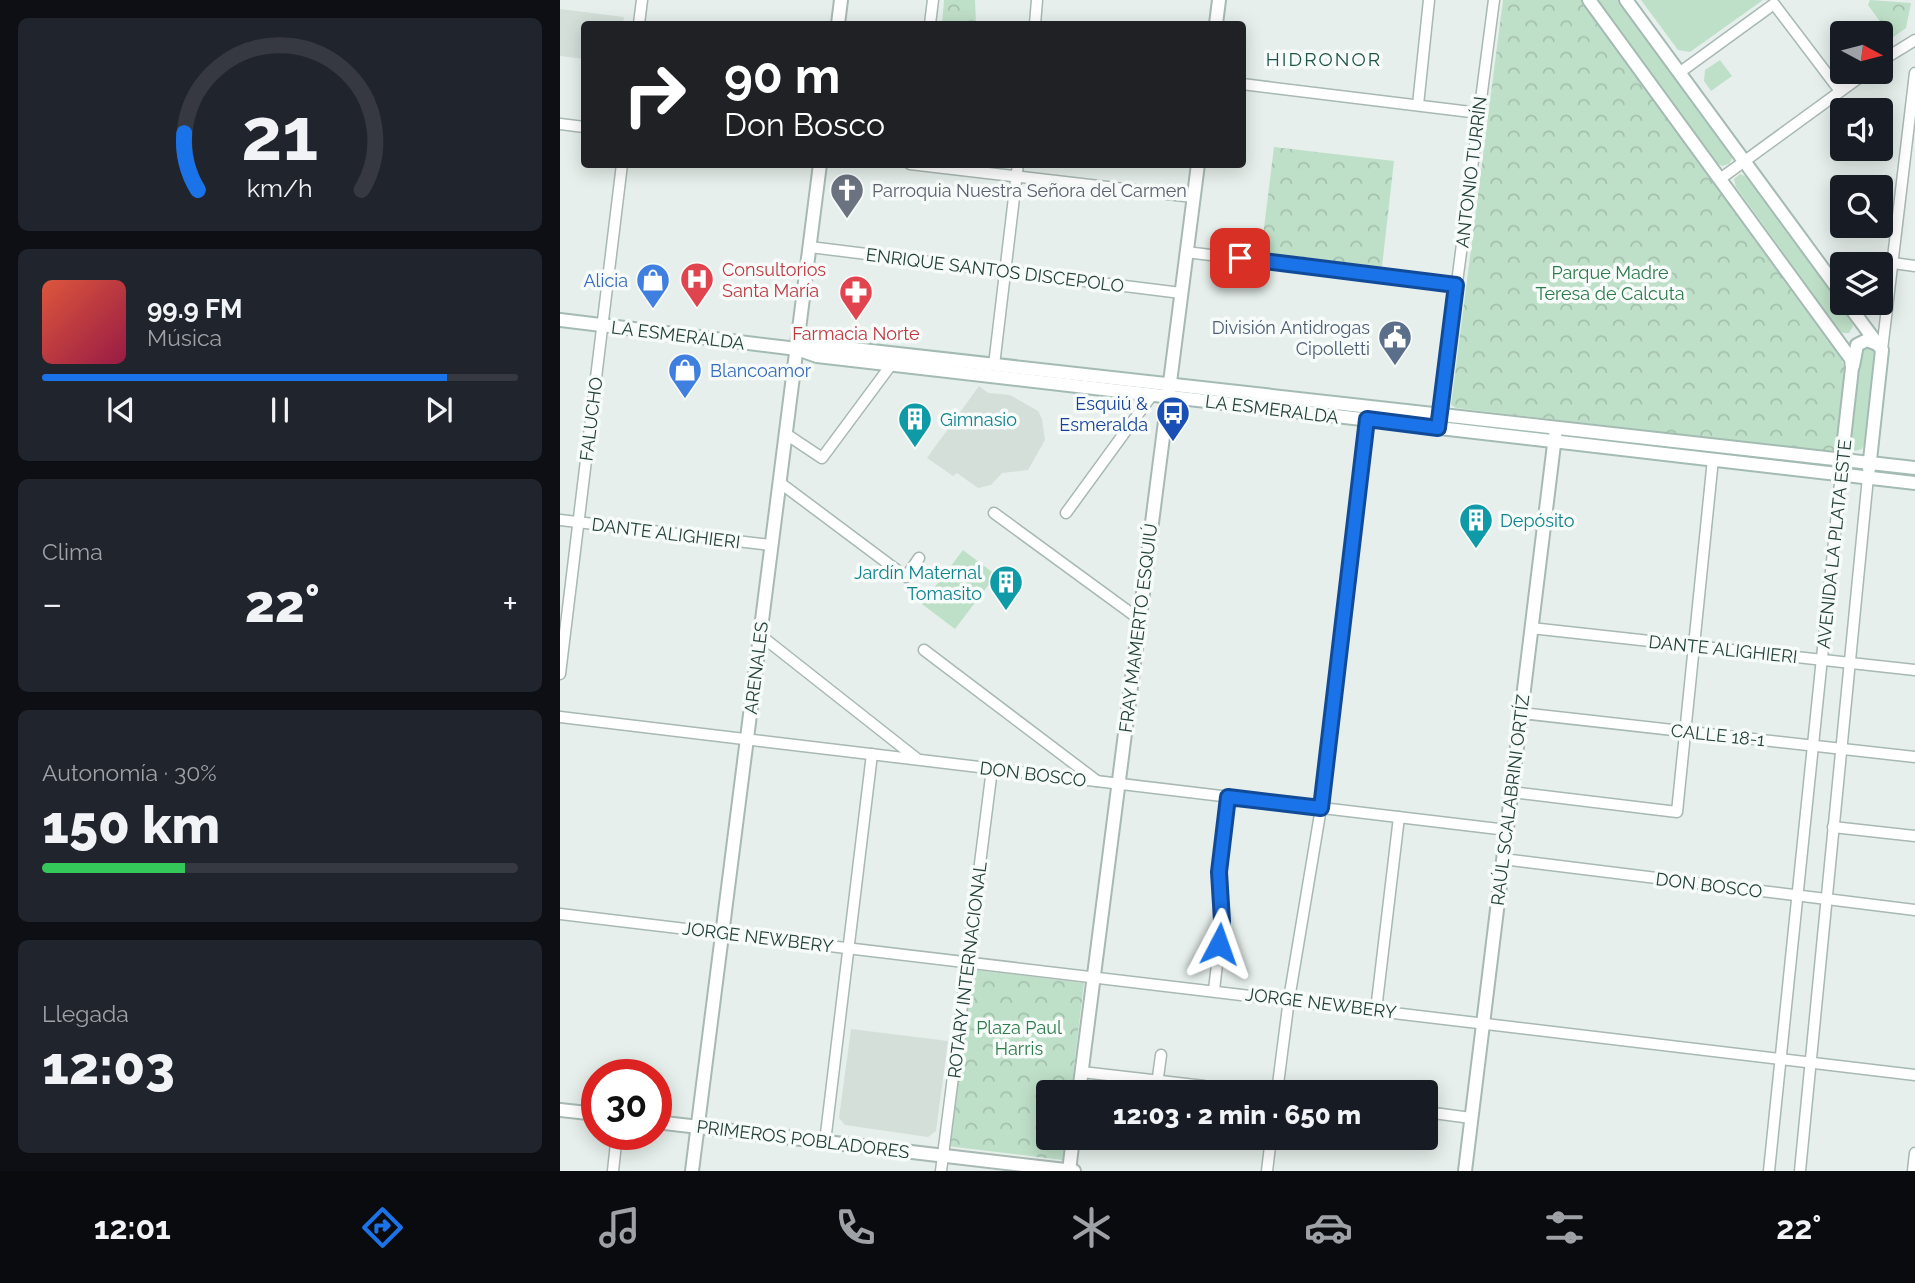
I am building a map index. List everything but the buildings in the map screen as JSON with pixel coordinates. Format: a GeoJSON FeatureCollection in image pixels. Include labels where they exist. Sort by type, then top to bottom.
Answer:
{"type":"FeatureCollection","features":[{"type":"Feature","properties":{"kind":"main road"},"geometry":{"type":"LineString","coordinates":[[838,21],[841,0]]}},
{"type":"Feature","properties":{"kind":"main road"},"geometry":{"type":"LineString","coordinates":[[1216,21],[1219,0]]}},
{"type":"Feature","properties":{"kind":"main road"},"geometry":{"type":"LineString","coordinates":[[1589,0],[1849,356],[1853,368]]}},
{"type":"Feature","properties":{"kind":"main road"},"geometry":{"type":"LineString","coordinates":[[1626,0],[1830,278]]}},
{"type":"Feature","properties":{"kind":"main road","name":"ARENALES"},"geometry":{"type":"LineString","coordinates":[[692,1171],[820,168]]}},
{"type":"Feature","properties":{"kind":"main road","name":"FRAY MAMERTO ESQUIÚ"},"geometry":{"type":"LineString","coordinates":[[1081,1080],[1197,168]]}},
{"type":"Feature","properties":{"kind":"main road"},"geometry":{"type":"LineString","coordinates":[[1856,315],[1880,347]]}},
{"type":"Feature","properties":{"kind":"main road","name":"LA ESMERALDA"},"geometry":{"type":"LineString","coordinates":[[560,320],[797,349],[817,356],[891,365],[1152,395],[1168,391]]}},
{"type":"Feature","properties":{"kind":"main road"},"geometry":{"type":"LineString","coordinates":[[1853,368],[1857,345],[1867,340],[1880,347]]}},
{"type":"Feature","properties":{"kind":"main road","name":"LA ESMERALDA"},"geometry":{"type":"LineString","coordinates":[[797,349],[818,345],[994,365],[1168,391],[1555,435],[1713,459],[1915,483]]}},
{"type":"Feature","properties":{"kind":"main road","name":"AVENIDA LA PLATA ESTE"},"geometry":{"type":"LineString","coordinates":[[1868,477],[1880,347]]}},
{"type":"Feature","properties":{"kind":"main road","name":"AVENIDA LA PLATA ESTE"},"geometry":{"type":"LineString","coordinates":[[1841,474],[1853,368]]}},
{"type":"Feature","properties":{"kind":"main road","name":"LA ESMERALDA"},"geometry":{"type":"LineString","coordinates":[[1555,435],[1915,468]]}},
{"type":"Feature","properties":{"kind":"main road","name":"RAÚL SCALABRINI ORTÍZ"},"geometry":{"type":"LineString","coordinates":[[1465,1171],[1555,435]]}},
{"type":"Feature","properties":{"kind":"main road"},"geometry":{"type":"LineString","coordinates":[[560,1110],[581,1113]]}},
{"type":"Feature","properties":{"kind":"main road","name":"PRIMEROS POBLADORES"},"geometry":{"type":"LineString","coordinates":[[672,1124],[1071,1171]]}},
{"type":"Feature","properties":{"kind":"main road"},"geometry":{"type":"LineString","coordinates":[[1071,1171],[1072,1150]]}},
{"type":"Feature","properties":{"kind":"street"},"geometry":{"type":"LineString","coordinates":[[639,21],[642,0]]}},
{"type":"Feature","properties":{"kind":"street"},"geometry":{"type":"LineString","coordinates":[[930,21],[933,0]]}},
{"type":"Feature","properties":{"kind":"street"},"geometry":{"type":"LineString","coordinates":[[1035,21],[1037,0]]}},
{"type":"Feature","properties":{"kind":"street"},"geometry":{"type":"LineString","coordinates":[[1418,105],[1429,0]]}},
{"type":"Feature","properties":{"kind":"street","name":"ANTONIO TURRÍN"},"geometry":{"type":"LineString","coordinates":[[1438,421],[1494,0]]}},
{"type":"Feature","properties":{"kind":"street"},"geometry":{"type":"LineString","coordinates":[[1679,73],[1774,4],[1840,91]]}},
{"type":"Feature","properties":{"kind":"street"},"geometry":{"type":"LineString","coordinates":[[1894,53],[1915,40]]}},
{"type":"Feature","properties":{"kind":"street"},"geometry":{"type":"LineString","coordinates":[[1893,255],[1915,73]]}},
{"type":"Feature","properties":{"kind":"street"},"geometry":{"type":"LineString","coordinates":[[1246,84],[1479,113]]}},
{"type":"Feature","properties":{"kind":"street"},"geometry":{"type":"LineString","coordinates":[[1720,179],[1850,84]]}},
{"type":"Feature","properties":{"kind":"street"},"geometry":{"type":"LineString","coordinates":[[560,124],[581,127]]}},
{"type":"Feature","properties":{"kind":"street","name":"FALUCHO"},"geometry":{"type":"LineString","coordinates":[[560,674],[622,168]]}},
{"type":"Feature","properties":{"kind":"street"},"geometry":{"type":"LineString","coordinates":[[944,168],[1193,197]]}},
{"type":"Feature","properties":{"kind":"street"},"geometry":{"type":"LineString","coordinates":[[994,365],[1018,168]]}},
{"type":"Feature","properties":{"kind":"street","name":"ENRIQUE SANTOS DISCEPOLO"},"geometry":{"type":"LineString","coordinates":[[810,247],[1181,293]]}},
{"type":"Feature","properties":{"kind":"street"},"geometry":{"type":"LineString","coordinates":[[1186,252],[1456,285]]}},
{"type":"Feature","properties":{"kind":"street"},"geometry":{"type":"LineString","coordinates":[[1893,263],[1915,266]]}},
{"type":"Feature","properties":{"kind":"street"},"geometry":{"type":"LineString","coordinates":[[1880,347],[1885,315]]}},
{"type":"Feature","properties":{"kind":"street"},"geometry":{"type":"LineString","coordinates":[[786,434],[822,458],[891,365]]}},
{"type":"Feature","properties":{"kind":"street"},"geometry":{"type":"LineString","coordinates":[[1066,513],[1152,395]]}},
{"type":"Feature","properties":{"kind":"street"},"geometry":{"type":"LineString","coordinates":[[1279,1080],[1289,999],[1321,808],[1368,413]]}},
{"type":"Feature","properties":{"kind":"street"},"geometry":{"type":"LineString","coordinates":[[1511,792],[1677,811],[1713,459]]}},
{"type":"Feature","properties":{"kind":"street","name":"AVENIDA LA PLATA ESTE"},"geometry":{"type":"LineString","coordinates":[[1769,1171],[1841,474]]}},
{"type":"Feature","properties":{"kind":"street","name":"AVENIDA LA PLATA ESTE"},"geometry":{"type":"LineString","coordinates":[[1800,1171],[1868,477]]}},
{"type":"Feature","properties":{"kind":"street"},"geometry":{"type":"LineString","coordinates":[[779,482],[906,577],[919,558]]}},
{"type":"Feature","properties":{"kind":"street"},"geometry":{"type":"LineString","coordinates":[[994,513],[1139,619]]}},
{"type":"Feature","properties":{"kind":"street","name":"DANTE ALIGHIERI"},"geometry":{"type":"LineString","coordinates":[[560,520],[771,545]]}},
{"type":"Feature","properties":{"kind":"street","name":"DANTE ALIGHIERI"},"geometry":{"type":"LineString","coordinates":[[1531,628],[1915,670]]}},
{"type":"Feature","properties":{"kind":"street"},"geometry":{"type":"LineString","coordinates":[[760,635],[918,760]]}},
{"type":"Feature","properties":{"kind":"street"},"geometry":{"type":"LineString","coordinates":[[924,650],[1098,782]]}},
{"type":"Feature","properties":{"kind":"street","name":"CALLE 18-1"},"geometry":{"type":"LineString","coordinates":[[1521,713],[1915,757]]}},
{"type":"Feature","properties":{"kind":"street","name":"DON BOSCO"},"geometry":{"type":"LineString","coordinates":[[560,717],[1507,830]]}},
{"type":"Feature","properties":{"kind":"street"},"geometry":{"type":"LineString","coordinates":[[825,1142],[872,754]]}},
{"type":"Feature","properties":{"kind":"street","name":"ROTARY INTERNACIONAL"},"geometry":{"type":"LineString","coordinates":[[942,1171],[992,769]]}},
{"type":"Feature","properties":{"kind":"street"},"geometry":{"type":"LineString","coordinates":[[1214,990],[1222,921],[1219,872],[1228,797]]}},
{"type":"Feature","properties":{"kind":"street"},"geometry":{"type":"LineString","coordinates":[[1376,1010],[1399,817]]}},
{"type":"Feature","properties":{"kind":"street"},"geometry":{"type":"LineString","coordinates":[[1833,827],[1915,836]]}},
{"type":"Feature","properties":{"kind":"street","name":"DON BOSCO"},"geometry":{"type":"LineString","coordinates":[[1503,859],[1915,910]]}},
{"type":"Feature","properties":{"kind":"street","name":"JORGE NEWBERY"},"geometry":{"type":"LineString","coordinates":[[560,914],[1915,1075]]}},
{"type":"Feature","properties":{"kind":"street"},"geometry":{"type":"LineString","coordinates":[[1158,1080],[1161,1055]]}},
{"type":"Feature","properties":{"kind":"street"},"geometry":{"type":"LineString","coordinates":[[1082,1072],[1125,1080]]}},
{"type":"Feature","properties":{"kind":"street"},"geometry":{"type":"LineString","coordinates":[[1438,1114],[1471,1118]]}},
{"type":"Feature","properties":{"kind":"street"},"geometry":{"type":"LineString","coordinates":[[613,1171],[615,1150]]}},
{"type":"Feature","properties":{"kind":"street"},"geometry":{"type":"LineString","coordinates":[[1267,1171],[1270,1150]]}},
{"type":"Feature","properties":{"kind":"street"},"geometry":{"type":"LineString","coordinates":[[1913,1171],[1915,1153]]}},
{"type":"Feature","properties":{"kind":"shaded area"},"geometry":{"type":"Polygon","coordinates":[[[560,9],[624,17],[623,21],[581,21],[581,59],[560,56],[560,9]]]}},
{"type":"Feature","properties":{"kind":"shaded area"},"geometry":{"type":"Polygon","coordinates":[[[979,386],[988,393],[1010,395],[1038,411],[1045,440],[1028,470],[1002,473],[991,485],[978,488],[957,473],[953,476],[927,458],[979,386]]]}},
{"type":"Feature","properties":{"kind":"shaded area"},"geometry":{"type":"Polygon","coordinates":[[[851,1029],[948,1041],[936,1131],[928,1137],[845,1125],[839,1118],[851,1029]]]}},
{"type":"Feature","properties":{"kind":"green space"},"geometry":{"type":"Polygon","coordinates":[[[944,0],[975,0],[976,21],[942,21],[944,0]]]}},
{"type":"Feature","properties":{"kind":"green space","name":"Parque Madre Teresa de Calcuta"},"geometry":{"type":"Polygon","coordinates":[[[1503,0],[1581,0],[1841,357],[1845,371],[1837,447],[1833,452],[1456,408],[1451,405],[1503,0]]]}},
{"type":"Feature","properties":{"kind":"green space"},"geometry":{"type":"Polygon","coordinates":[[[1598,0],[1618,0],[1730,153],[1732,159],[1729,164],[1722,166],[1717,163],[1598,0]]]}},
{"type":"Feature","properties":{"kind":"green space"},"geometry":{"type":"Polygon","coordinates":[[[1641,0],[1763,0],[1690,52],[1678,50],[1641,0]]]}},
{"type":"Feature","properties":{"kind":"green space"},"geometry":{"type":"Polygon","coordinates":[[[1870,0],[1911,3],[1906,28],[1894,37],[1894,21],[1880,21],[1868,5],[1870,0]]]}},
{"type":"Feature","properties":{"kind":"green space"},"geometry":{"type":"Polygon","coordinates":[[[1720,60],[1732,76],[1711,91],[1704,81],[1705,70],[1720,60]]]}},
{"type":"Feature","properties":{"kind":"green space"},"geometry":{"type":"Polygon","coordinates":[[[1274,147],[1394,161],[1382,267],[1261,252],[1274,147]]]}},
{"type":"Feature","properties":{"kind":"green space"},"geometry":{"type":"Polygon","coordinates":[[[1740,174],[1749,178],[1830,290],[1830,315],[1848,315],[1852,321],[1853,326],[1849,333],[1839,330],[1736,187],[1734,179],[1740,174]]]}},
{"type":"Feature","properties":{"kind":"green space"},"geometry":{"type":"Polygon","coordinates":[[[1867,347],[1873,350],[1875,356],[1864,444],[1862,449],[1855,451],[1849,444],[1859,352],[1867,347]]]}},
{"type":"Feature","properties":{"kind":"green space"},"geometry":{"type":"Polygon","coordinates":[[[963,550],[996,575],[955,629],[922,604],[963,550]]]}},
{"type":"Feature","properties":{"kind":"green space","name":"Plaza Paul Harris"},"geometry":{"type":"Polygon","coordinates":[[[968,969],[1084,983],[1072,1080],[1036,1080],[1036,1150],[1064,1150],[1063,1160],[947,1146],[968,969]]]}},
{"type":"Feature","properties":{"kind":"place","name":"Parroquia Nuestra Señora del Carmen"},"geometry":{"type":"Point","coordinates":[847,220]}},
{"type":"Feature","properties":{"kind":"place","name":"Consultorios Santa María"},"geometry":{"type":"Point","coordinates":[697,309]}},
{"type":"Feature","properties":{"kind":"place","name":"Alicia"},"geometry":{"type":"Point","coordinates":[653,310]}},
{"type":"Feature","properties":{"kind":"place","name":"Farmacia Norte"},"geometry":{"type":"Point","coordinates":[856,322]}},
{"type":"Feature","properties":{"kind":"place","name":"División Antidrogas Cipolletti"},"geometry":{"type":"Point","coordinates":[1395,367]}},
{"type":"Feature","properties":{"kind":"place","name":"Blancoamor"},"geometry":{"type":"Point","coordinates":[685,400]}},
{"type":"Feature","properties":{"kind":"place","name":"Esquiú & Esmeralda"},"geometry":{"type":"Point","coordinates":[1173,443]}},
{"type":"Feature","properties":{"kind":"place","name":"Gimnasio"},"geometry":{"type":"Point","coordinates":[915,449]}},
{"type":"Feature","properties":{"kind":"place","name":"Depósito"},"geometry":{"type":"Point","coordinates":[1476,550]}},
{"type":"Feature","properties":{"kind":"place","name":"Jardín Maternal Tomasito"},"geometry":{"type":"Point","coordinates":[1006,612]}},
{"type":"Feature","properties":{"kind":"district","name":"HIDRONOR"},"geometry":{"type":"Point","coordinates":[1324,59]}},
{"type":"Feature","properties":{"kind":"route"},"geometry":{"type":"LineString","coordinates":[[1219,944],[1222,921],[1219,872],[1228,797],[1321,808],[1367,419],[1438,428],[1456,285],[1240,258]]}}]}
